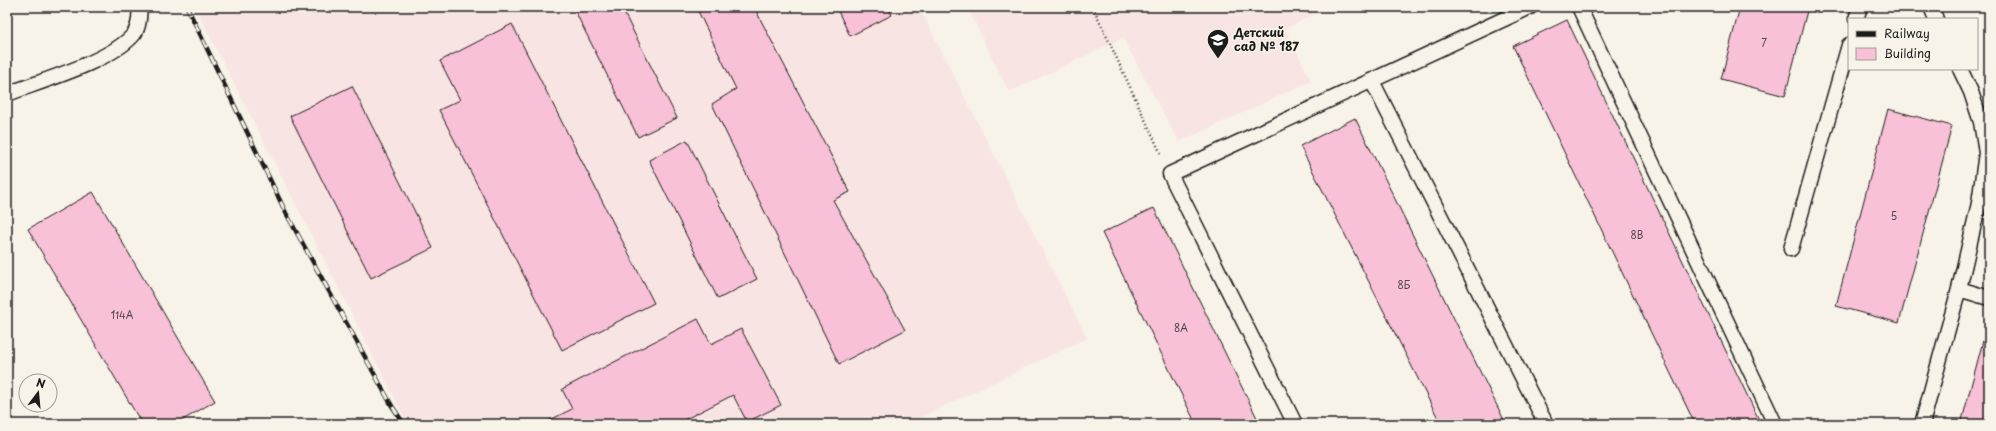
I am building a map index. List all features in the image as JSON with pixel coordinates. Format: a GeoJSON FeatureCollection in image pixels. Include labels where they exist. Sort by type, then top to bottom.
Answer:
{"type":"FeatureCollection","features":[{"type":"Feature","properties":{"kind":"lane"},"geometry":{"type":"LineString","coordinates":[[7,94],[71,70],[116,49],[135,33],[140,14],[139,7]]}},
{"type":"Feature","properties":{"kind":"lane"},"geometry":{"type":"LineString","coordinates":[[1295,424],[1170,174],[1530,7]]}},
{"type":"Feature","properties":{"kind":"lane"},"geometry":{"type":"LineString","coordinates":[[1579,7],[1775,424]]}},
{"type":"Feature","properties":{"kind":"lane"},"geometry":{"type":"LineString","coordinates":[[1856,18],[1860,7]]}},
{"type":"Feature","properties":{"kind":"lane"},"geometry":{"type":"LineString","coordinates":[[1931,7],[1936,18]]}},
{"type":"Feature","properties":{"kind":"lane"},"geometry":{"type":"LineString","coordinates":[[1791,249],[1848,49]]}},
{"type":"Feature","properties":{"kind":"lane"},"geometry":{"type":"LineString","coordinates":[[1922,424],[1959,289],[1979,203],[1986,153],[1981,122],[1971,92],[1960,70]]}},
{"type":"Feature","properties":{"kind":"lane"},"geometry":{"type":"LineString","coordinates":[[1372,81],[1546,424]]}},
{"type":"Feature","properties":{"kind":"lane"},"geometry":{"type":"LineString","coordinates":[[1959,289],[1989,298]]}},
{"type":"Feature","properties":{"kind":"path"},"geometry":{"type":"LineString","coordinates":[[1093,7],[1170,174]]}},
{"type":"Feature","properties":{"kind":"shaded area"},"geometry":{"type":"Polygon","coordinates":[[[195,7],[919,7],[1087,338],[906,424],[408,424],[195,7]]]}},
{"type":"Feature","properties":{"kind":"shaded area","name":"Детский сад № 187"},"geometry":{"type":"Polygon","coordinates":[[[967,7],[1329,7],[1285,29],[1311,81],[1179,142],[1123,38],[1009,92],[967,7]]]}},
{"type":"Feature","properties":{"kind":"building"},"geometry":{"type":"Polygon","coordinates":[[[573,7],[621,7],[677,118],[638,137],[573,7]]]}},
{"type":"Feature","properties":{"kind":"building"},"geometry":{"type":"Polygon","coordinates":[[[696,7],[754,7],[850,192],[833,200],[905,330],[839,364],[712,104],[736,89],[696,7]]]}},
{"type":"Feature","properties":{"kind":"building"},"geometry":{"type":"Polygon","coordinates":[[[836,7],[888,7],[892,15],[850,36],[836,7]]]}},
{"type":"Feature","properties":{"kind":"building"},"geometry":{"type":"Polygon","coordinates":[[[1740,7],[1808,7],[1785,96],[1721,79],[1740,7]]]}},
{"type":"Feature","properties":{"kind":"building"},"geometry":{"type":"Polygon","coordinates":[[[1567,20],[1761,424],[1695,424],[1513,46],[1567,20]]]}},
{"type":"Feature","properties":{"kind":"building"},"geometry":{"type":"Polygon","coordinates":[[[512,24],[654,303],[562,350],[439,110],[460,100],[440,61],[512,24]]]}},
{"type":"Feature","properties":{"kind":"building"},"geometry":{"type":"Polygon","coordinates":[[[352,86],[433,248],[371,278],[290,116],[352,86]]]}},
{"type":"Feature","properties":{"kind":"building"},"geometry":{"type":"Polygon","coordinates":[[[1888,109],[1952,126],[1899,323],[1836,306],[1888,109]]]}},
{"type":"Feature","properties":{"kind":"building"},"geometry":{"type":"Polygon","coordinates":[[[1355,118],[1506,424],[1441,424],[1300,146],[1355,118]]]}},
{"type":"Feature","properties":{"kind":"building"},"geometry":{"type":"Polygon","coordinates":[[[687,140],[757,279],[718,299],[649,160],[687,140]]]}},
{"type":"Feature","properties":{"kind":"building"},"geometry":{"type":"Polygon","coordinates":[[[93,192],[215,401],[176,424],[142,424],[28,229],[93,192]]]}},
{"type":"Feature","properties":{"kind":"building"},"geometry":{"type":"Polygon","coordinates":[[[1154,208],[1260,424],[1196,424],[1102,233],[1154,208]]]}},
{"type":"Feature","properties":{"kind":"building"},"geometry":{"type":"Polygon","coordinates":[[[1989,318],[1989,424],[1961,424],[1989,318]]]}},
{"type":"Feature","properties":{"kind":"building"},"geometry":{"type":"Polygon","coordinates":[[[698,319],[711,344],[741,329],[781,405],[747,422],[733,395],[676,424],[542,424],[572,409],[562,389],[698,319]]]}},
{"type":"Feature","properties":{"kind":"railway"},"geometry":{"type":"LineString","coordinates":[[187,7],[286,213],[392,406],[404,424]]}},
{"type":"Feature","properties":{"kind":"place","name":"Детский сад № 187"},"geometry":{"type":"Point","coordinates":[1218,60]}}]}
